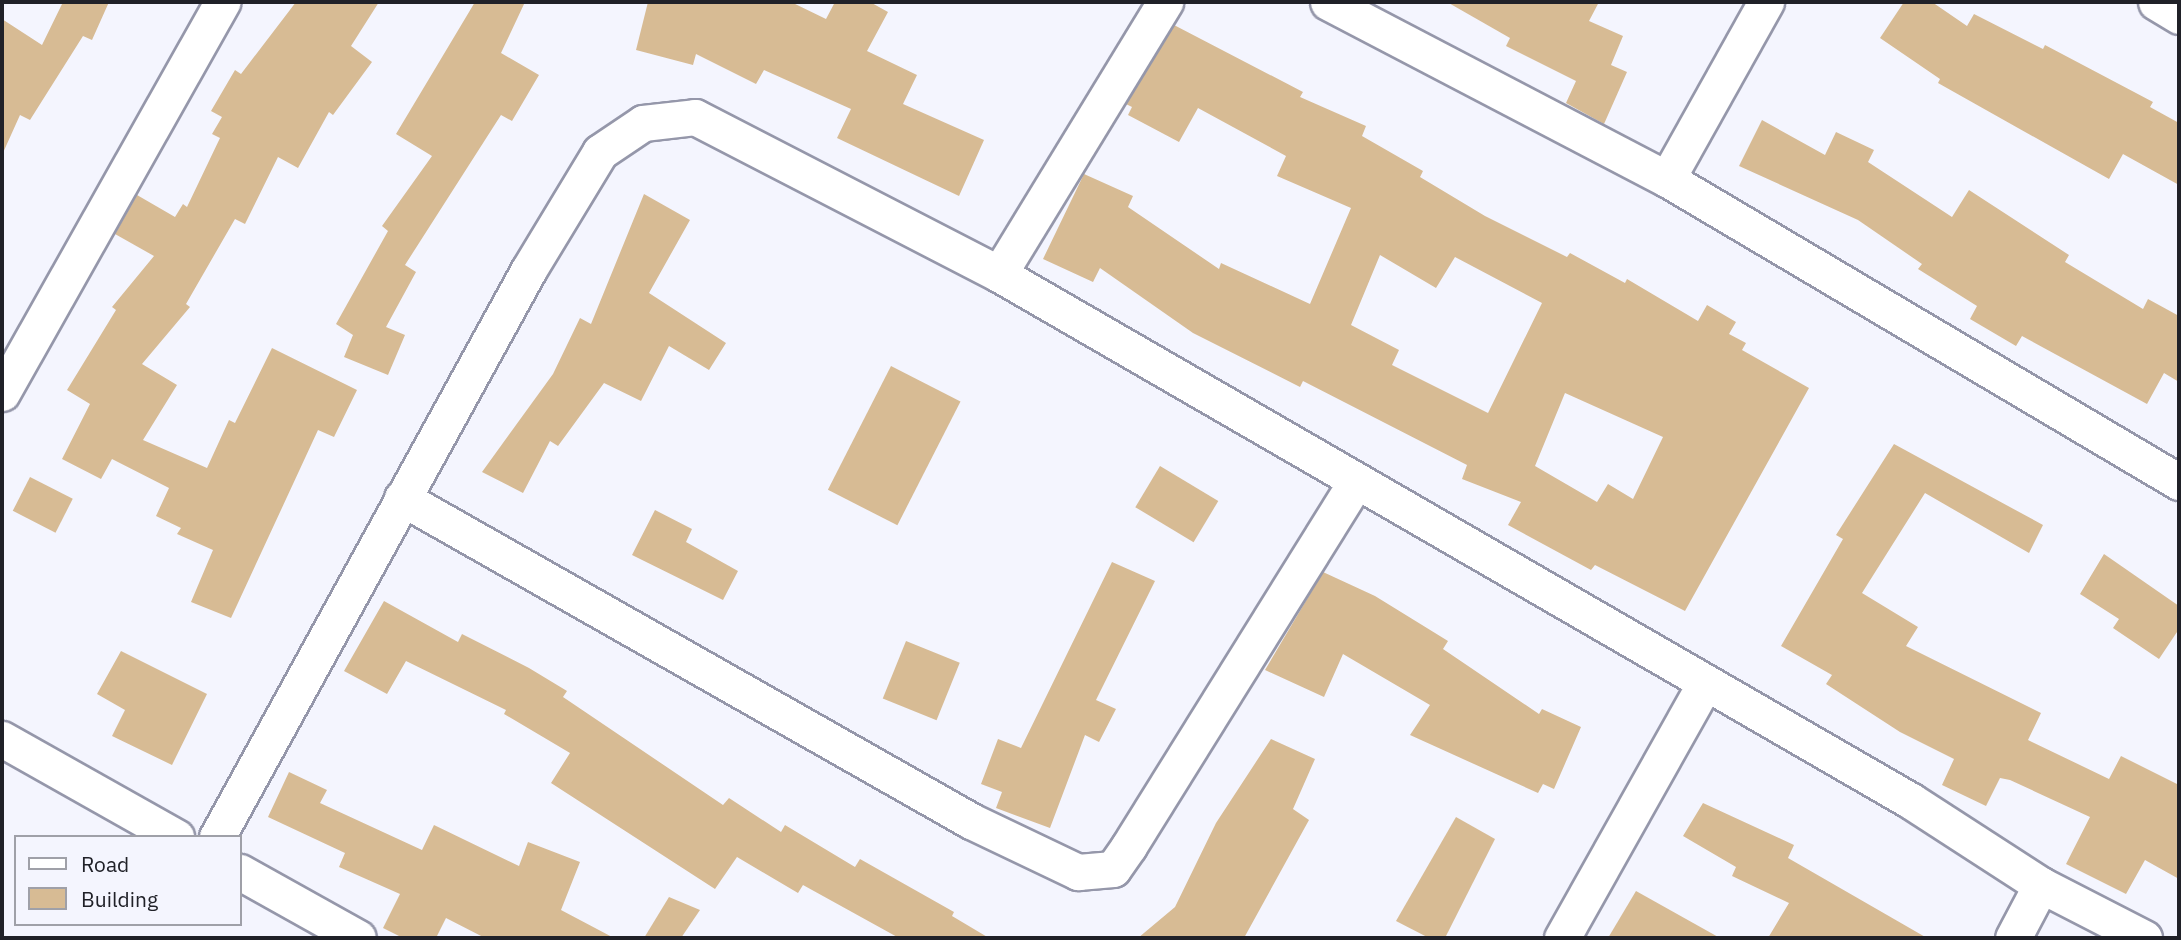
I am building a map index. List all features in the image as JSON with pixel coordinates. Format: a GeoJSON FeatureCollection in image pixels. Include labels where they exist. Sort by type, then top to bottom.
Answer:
{"type":"FeatureCollection","features":[{"type":"Feature","properties":{"kind":"street"},"geometry":{"type":"LineString","coordinates":[[2,393],[222,2]]}},
{"type":"Feature","properties":{"kind":"street"},"geometry":{"type":"LineString","coordinates":[[999,274],[1165,2]]}},
{"type":"Feature","properties":{"kind":"street"},"geometry":{"type":"LineString","coordinates":[[1328,2],[1667,179],[2179,482]]}},
{"type":"Feature","properties":{"kind":"street"},"geometry":{"type":"LineString","coordinates":[[1667,179],[1766,2]]}},
{"type":"Feature","properties":{"kind":"street"},"geometry":{"type":"LineString","coordinates":[[2156,2],[2179,16]]}},
{"type":"Feature","properties":{"kind":"street"},"geometry":{"type":"LineString","coordinates":[[218,835],[402,498],[600,152],[643,122],[695,117],[999,274],[1704,684],[1911,801],[2041,885],[2144,938]]}},
{"type":"Feature","properties":{"kind":"street"},"geometry":{"type":"LineString","coordinates":[[402,498],[971,821],[1078,872],[1113,869],[1356,482]]}},
{"type":"Feature","properties":{"kind":"street"},"geometry":{"type":"LineString","coordinates":[[1562,938],[1704,684]]}},
{"type":"Feature","properties":{"kind":"street"},"geometry":{"type":"LineString","coordinates":[[2,739],[172,835]]}},
{"type":"Feature","properties":{"kind":"street"},"geometry":{"type":"LineString","coordinates":[[242,873],[358,938]]}},
{"type":"Feature","properties":{"kind":"street"},"geometry":{"type":"LineString","coordinates":[[2013,938],[2041,885]]}},
{"type":"Feature","properties":{"kind":"building"},"geometry":{"type":"Polygon","coordinates":[[[63,2],[109,2],[92,40],[83,36],[30,120],[20,115],[2,155],[2,19],[42,45],[63,2]]]}},
{"type":"Feature","properties":{"kind":"building"},"geometry":{"type":"Polygon","coordinates":[[[296,2],[379,2],[351,46],[372,62],[333,115],[329,112],[298,168],[278,157],[245,224],[235,219],[186,304],[190,307],[142,364],[177,385],[143,440],[207,468],[229,420],[235,423],[272,348],[357,390],[334,437],[318,430],[231,618],[191,602],[213,550],[177,534],[181,528],[156,516],[169,488],[112,459],[101,479],[62,459],[90,404],[67,390],[116,310],[112,307],[154,256],[115,234],[137,195],[175,217],[183,204],[187,207],[220,138],[212,134],[222,117],[211,111],[235,70],[241,74],[296,2]]]}},
{"type":"Feature","properties":{"kind":"building"},"geometry":{"type":"Polygon","coordinates":[[[475,2],[525,2],[501,53],[539,75],[512,121],[501,115],[405,265],[416,272],[386,327],[405,335],[388,375],[344,357],[353,335],[336,324],[388,231],[382,226],[432,156],[396,134],[475,2]]]}},
{"type":"Feature","properties":{"kind":"building"},"geometry":{"type":"Polygon","coordinates":[[[648,2],[791,2],[826,19],[835,2],[870,2],[888,12],[867,51],[917,75],[903,104],[984,140],[959,196],[837,138],[851,109],[764,70],[756,84],[696,54],[693,65],[636,50],[648,2]]]}},
{"type":"Feature","properties":{"kind":"building"},"geometry":{"type":"Polygon","coordinates":[[[1447,2],[1599,2],[1589,21],[1623,36],[1611,65],[1627,72],[1604,124],[1566,103],[1576,81],[1506,46],[1510,38],[1447,2]]]}},
{"type":"Feature","properties":{"kind":"building"},"geometry":{"type":"Polygon","coordinates":[[[1904,2],[1932,2],[1967,26],[1974,14],[2043,49],[2045,45],[2153,102],[2150,107],[2179,123],[2179,185],[2123,154],[2109,179],[1938,83],[1940,79],[1880,38],[1904,2]]]}},
{"type":"Feature","properties":{"kind":"building"},"geometry":{"type":"Polygon","coordinates":[[[1174,25],[1303,92],[1300,97],[1366,126],[1362,136],[1423,171],[1420,177],[1485,216],[1567,257],[1570,253],[1625,283],[1627,279],[1698,321],[1707,305],[1736,322],[1729,334],[1746,343],[1742,350],[1809,388],[1685,611],[1595,565],[1591,570],[1508,525],[1521,502],[1462,479],[1467,465],[1303,381],[1300,387],[1193,333],[1100,268],[1093,282],[1043,259],[1084,174],[1133,196],[1128,207],[1219,269],[1221,263],[1310,304],[1351,208],[1277,176],[1286,156],[1198,108],[1179,142],[1128,115],[1132,107],[1126,104],[1174,25]],[[1380,255],[1351,325],[1399,350],[1392,365],[1488,413],[1542,303],[1455,257],[1436,288],[1380,255]],[[1565,393],[1535,466],[1597,502],[1608,484],[1633,499],[1663,437],[1565,393]]]}},
{"type":"Feature","properties":{"kind":"building"},"geometry":{"type":"Polygon","coordinates":[[[1762,120],[1825,155],[1836,132],[1874,150],[1868,162],[1952,217],[1969,190],[2069,255],[2065,262],[2143,309],[2148,299],[2179,316],[2179,382],[2164,373],[2147,404],[2022,336],[2016,346],[1970,319],[1977,306],[1918,269],[1922,264],[1858,220],[1739,166],[1762,120]]]}},
{"type":"Feature","properties":{"kind":"building"},"geometry":{"type":"Polygon","coordinates":[[[644,194],[690,220],[649,293],[726,343],[709,370],[669,346],[641,401],[604,383],[558,446],[550,441],[523,493],[482,472],[553,374],[580,318],[591,324],[644,194]]]}},
{"type":"Feature","properties":{"kind":"building"},"geometry":{"type":"Polygon","coordinates":[[[891,366],[960,401],[897,525],[828,490],[891,366]]]}},
{"type":"Feature","properties":{"kind":"building"},"geometry":{"type":"Polygon","coordinates":[[[1894,444],[2043,525],[2029,553],[1925,493],[1862,593],[1918,627],[1906,646],[2041,713],[2028,740],[2109,779],[2121,756],[2179,785],[2179,879],[2145,860],[2126,894],[2066,864],[2090,817],[2010,780],[2000,778],[1986,806],[1942,785],[1954,759],[1900,732],[1826,684],[1832,675],[1781,646],[1843,539],[1836,535],[1894,444]]]}},
{"type":"Feature","properties":{"kind":"building"},"geometry":{"type":"Polygon","coordinates":[[[1160,466],[1218,501],[1194,542],[1135,507],[1160,466]]]}},
{"type":"Feature","properties":{"kind":"building"},"geometry":{"type":"Polygon","coordinates":[[[30,477],[73,499],[56,533],[13,511],[30,477]]]}},
{"type":"Feature","properties":{"kind":"building"},"geometry":{"type":"Polygon","coordinates":[[[655,510],[692,529],[686,542],[738,571],[723,600],[632,555],[655,510]]]}},
{"type":"Feature","properties":{"kind":"building"},"geometry":{"type":"Polygon","coordinates":[[[2104,554],[2179,606],[2179,629],[2159,659],[2113,628],[2119,619],[2080,594],[2104,554]]]}},
{"type":"Feature","properties":{"kind":"building"},"geometry":{"type":"Polygon","coordinates":[[[1112,562],[1155,581],[1096,700],[1116,709],[1099,742],[1085,735],[1050,828],[996,808],[1002,792],[981,784],[998,739],[1021,748],[1112,562]]]}},
{"type":"Feature","properties":{"kind":"building"},"geometry":{"type":"Polygon","coordinates":[[[1323,572],[1375,596],[1448,641],[1443,649],[1539,714],[1542,709],[1581,727],[1554,789],[1543,784],[1538,793],[1410,735],[1430,705],[1343,654],[1324,697],[1265,670],[1323,572]]]}},
{"type":"Feature","properties":{"kind":"building"},"geometry":{"type":"Polygon","coordinates":[[[384,601],[458,642],[462,634],[529,668],[567,691],[563,697],[723,805],[729,798],[781,832],[785,825],[855,867],[860,859],[954,912],[952,916],[989,938],[899,938],[803,885],[798,893],[737,857],[715,889],[551,783],[570,753],[504,714],[506,710],[406,661],[387,694],[344,671],[384,601]]]}},
{"type":"Feature","properties":{"kind":"building"},"geometry":{"type":"Polygon","coordinates":[[[906,641],[960,663],[937,720],[883,698],[906,641]]]}},
{"type":"Feature","properties":{"kind":"building"},"geometry":{"type":"Polygon","coordinates":[[[121,651],[207,694],[172,765],[112,736],[125,710],[97,694],[121,651]]]}},
{"type":"Feature","properties":{"kind":"building"},"geometry":{"type":"Polygon","coordinates":[[[1271,739],[1315,759],[1293,809],[1309,820],[1244,938],[1138,938],[1175,907],[1216,823],[1271,739]]]}},
{"type":"Feature","properties":{"kind":"building"},"geometry":{"type":"Polygon","coordinates":[[[289,772],[327,790],[320,803],[422,850],[434,825],[519,866],[528,842],[580,862],[561,910],[614,938],[485,938],[446,918],[436,938],[403,938],[383,928],[400,894],[339,867],[345,853],[268,817],[289,772]]]}},
{"type":"Feature","properties":{"kind":"building"},"geometry":{"type":"Polygon","coordinates":[[[1703,803],[1794,845],[1788,858],[1927,938],[1768,938],[1789,903],[1732,876],[1736,867],[1683,836],[1703,803]]]}},
{"type":"Feature","properties":{"kind":"building"},"geometry":{"type":"Polygon","coordinates":[[[1456,817],[1495,839],[1445,938],[1429,938],[1396,921],[1456,817]]]}},
{"type":"Feature","properties":{"kind":"building"},"geometry":{"type":"Polygon","coordinates":[[[1636,891],[1720,938],[1608,938],[1636,891]]]}},
{"type":"Feature","properties":{"kind":"building"},"geometry":{"type":"Polygon","coordinates":[[[669,897],[700,910],[681,938],[644,938],[669,897]]]}}]}
